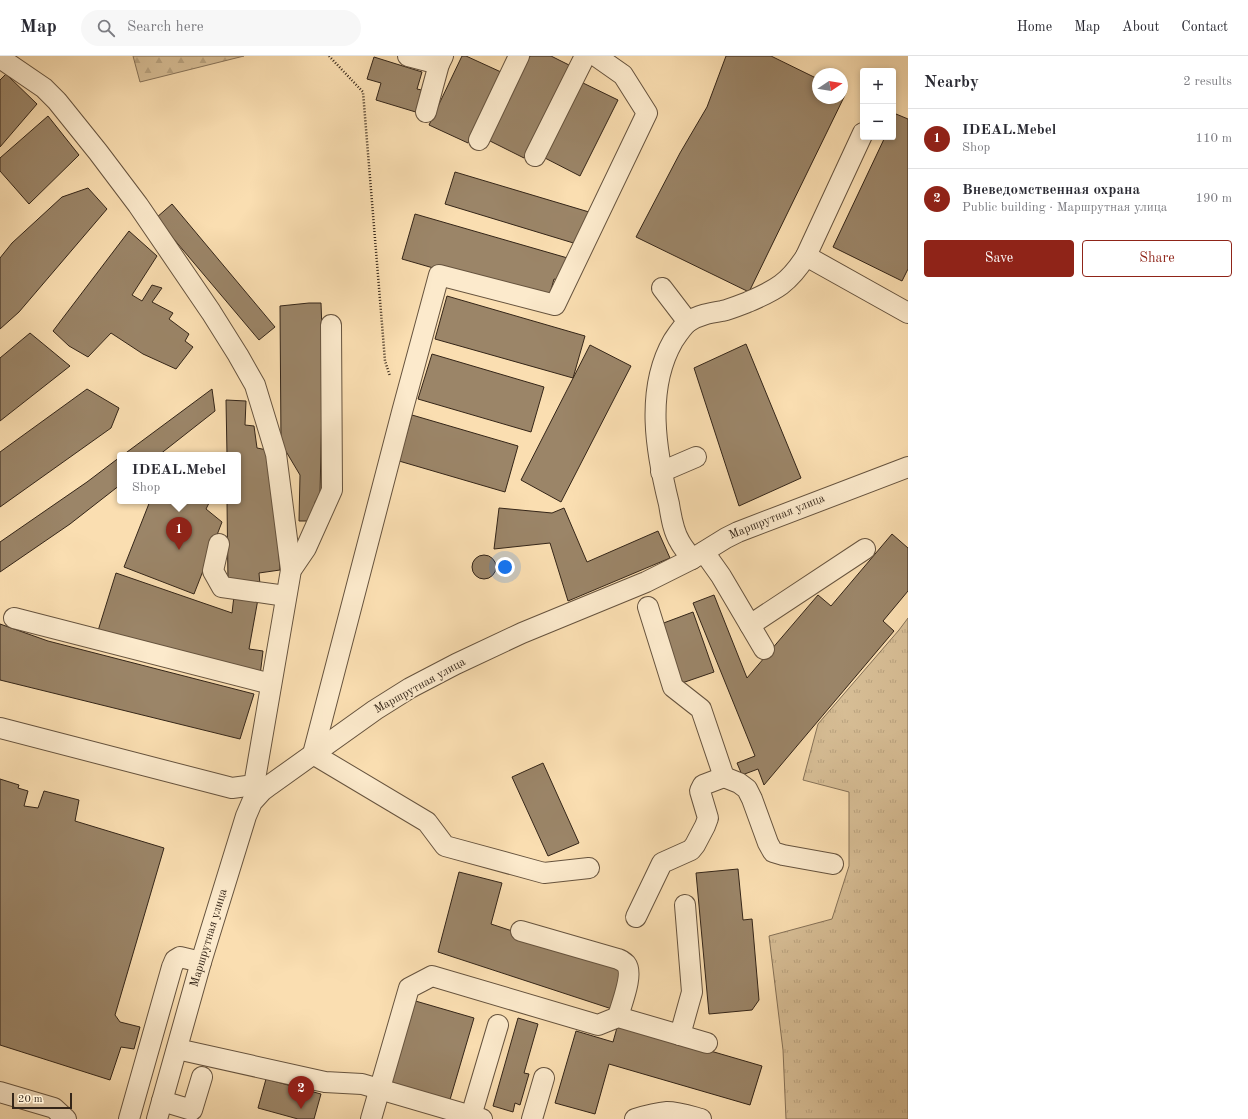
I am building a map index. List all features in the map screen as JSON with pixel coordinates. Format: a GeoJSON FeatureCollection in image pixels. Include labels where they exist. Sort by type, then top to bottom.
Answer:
{"type":"FeatureCollection","features":[{"type":"Feature","properties":{"kind":"street"},"geometry":{"type":"LineString","coordinates":[[408,56],[441,60],[426,112]]}},
{"type":"Feature","properties":{"kind":"street"},"geometry":{"type":"LineString","coordinates":[[479,140],[519,56]]}},
{"type":"Feature","properties":{"kind":"street"},"geometry":{"type":"LineString","coordinates":[[535,156],[585,56]]}},
{"type":"Feature","properties":{"kind":"street"},"geometry":{"type":"LineString","coordinates":[[589,868],[544,873],[445,846],[427,822],[313,754],[439,275],[555,305],[647,113],[623,75],[596,56]]}},
{"type":"Feature","properties":{"kind":"street"},"geometry":{"type":"LineString","coordinates":[[0,728],[232,788],[257,789],[271,684],[291,570],[276,454],[255,385],[238,355],[211,312],[138,204],[98,152],[57,101],[44,88],[1,59]]}},
{"type":"Feature","properties":{"kind":"street"},"geometry":{"type":"LineString","coordinates":[[764,649],[721,576],[698,555],[679,541],[674,528],[658,452],[656,418],[658,386],[666,356],[678,334],[688,322],[699,316],[723,311],[774,291],[797,270],[806,256],[860,139]]}},
{"type":"Feature","properties":{"kind":"street"},"geometry":{"type":"LineString","coordinates":[[806,256],[908,312]]}},
{"type":"Feature","properties":{"kind":"street"},"geometry":{"type":"LineString","coordinates":[[662,288],[688,322]]}},
{"type":"Feature","properties":{"kind":"street"},"geometry":{"type":"LineString","coordinates":[[291,570],[306,548],[332,490],[331,325]]}},
{"type":"Feature","properties":{"kind":"street"},"geometry":{"type":"LineString","coordinates":[[661,472],[696,457]]}},
{"type":"Feature","properties":{"kind":"street","name":"Маршрутная улица"},"geometry":{"type":"LineString","coordinates":[[160,1110],[201,962],[246,816],[257,789],[313,754],[410,688],[438,674],[522,633],[646,582],[738,532],[908,467]]}},
{"type":"Feature","properties":{"kind":"street"},"geometry":{"type":"LineString","coordinates":[[219,544],[213,571],[222,587],[286,596]]}},
{"type":"Feature","properties":{"kind":"street"},"geometry":{"type":"LineString","coordinates":[[750,625],[865,549]]}},
{"type":"Feature","properties":{"kind":"street"},"geometry":{"type":"LineString","coordinates":[[648,607],[673,687],[701,710],[724,777]]}},
{"type":"Feature","properties":{"kind":"street"},"geometry":{"type":"LineString","coordinates":[[14,618],[271,684]]}},
{"type":"Feature","properties":{"kind":"street"},"geometry":{"type":"LineString","coordinates":[[636,917],[662,863],[691,850],[705,826],[708,818],[700,791],[703,786],[724,777],[739,783],[747,789],[773,852],[833,864]]}},
{"type":"Feature","properties":{"kind":"street"},"geometry":{"type":"LineString","coordinates":[[680,1035],[692,992],[685,905]]}},
{"type":"Feature","properties":{"kind":"street"},"geometry":{"type":"LineString","coordinates":[[522,931],[618,959],[626,963],[629,979],[618,1017]]}},
{"type":"Feature","properties":{"kind":"street"},"geometry":{"type":"LineString","coordinates":[[129,1119],[175,960],[180,957],[201,962]]}},
{"type":"Feature","properties":{"kind":"street"},"geometry":{"type":"LineString","coordinates":[[372,1119],[409,988],[432,976],[598,1025],[618,1017],[706,1043]]}},
{"type":"Feature","properties":{"kind":"street"},"geometry":{"type":"LineString","coordinates":[[177,1049],[325,1082],[362,1084],[477,1117],[498,1025]]}},
{"type":"Feature","properties":{"kind":"street"},"geometry":{"type":"LineString","coordinates":[[160,1110],[192,1110],[202,1077]]}},
{"type":"Feature","properties":{"kind":"street"},"geometry":{"type":"LineString","coordinates":[[532,1119],[544,1078]]}},
{"type":"Feature","properties":{"kind":"street"},"geometry":{"type":"LineString","coordinates":[[0,1092],[54,1108],[66,1119]]}},
{"type":"Feature","properties":{"kind":"street"},"geometry":{"type":"LineString","coordinates":[[635,1119],[667,1112],[684,1114],[701,1119]]}},
{"type":"Feature","properties":{"kind":"path"},"geometry":{"type":"LineString","coordinates":[[329,56],[363,92],[385,361]]}},
{"type":"Feature","properties":{"kind":"green space"},"geometry":{"type":"Polygon","coordinates":[[[133,56],[244,56],[140,82],[133,56]]]}},
{"type":"Feature","properties":{"kind":"green space"},"geometry":{"type":"Polygon","coordinates":[[[908,618],[908,1119],[786,1119],[783,1050],[769,936],[832,919],[849,866],[849,792],[803,780],[818,724],[908,618]]]}},
{"type":"Feature","properties":{"kind":"building"},"geometry":{"type":"Polygon","coordinates":[[[462,56],[466,56],[501,72],[468,143],[429,125],[462,56]]]}},
{"type":"Feature","properties":{"kind":"building"},"geometry":{"type":"Polygon","coordinates":[[[530,56],[551,56],[571,66],[524,158],[488,140],[530,56]]]}},
{"type":"Feature","properties":{"kind":"building"},"geometry":{"type":"Polygon","coordinates":[[[726,56],[771,56],[812,76],[812,104],[841,104],[749,292],[636,237],[680,153],[707,107],[726,56]]]}},
{"type":"Feature","properties":{"kind":"building"},"geometry":{"type":"Polygon","coordinates":[[[374,57],[422,72],[417,89],[426,91],[419,113],[376,100],[381,83],[367,79],[374,57]]]}},
{"type":"Feature","properties":{"kind":"building"},"geometry":{"type":"Polygon","coordinates":[[[6,74],[37,104],[0,147],[0,80],[6,74]]]}},
{"type":"Feature","properties":{"kind":"building"},"geometry":{"type":"Polygon","coordinates":[[[581,82],[618,100],[580,176],[543,157],[581,82]]]}},
{"type":"Feature","properties":{"kind":"building"},"geometry":{"type":"Polygon","coordinates":[[[896,114],[908,119],[908,269],[902,281],[833,247],[884,140],[896,140],[896,114]]]}},
{"type":"Feature","properties":{"kind":"building"},"geometry":{"type":"Polygon","coordinates":[[[48,116],[79,155],[29,204],[0,171],[0,158],[48,116]]]}},
{"type":"Feature","properties":{"kind":"building"},"geometry":{"type":"Polygon","coordinates":[[[455,172],[589,212],[580,245],[445,204],[455,172]]]}},
{"type":"Feature","properties":{"kind":"building"},"geometry":{"type":"Polygon","coordinates":[[[88,188],[107,209],[19,312],[0,329],[0,258],[12,243],[62,197],[88,188]]]}},
{"type":"Feature","properties":{"kind":"building"},"geometry":{"type":"Polygon","coordinates":[[[172,204],[275,327],[259,340],[156,218],[172,204]]]}},
{"type":"Feature","properties":{"kind":"building"},"geometry":{"type":"Polygon","coordinates":[[[415,214],[571,259],[565,282],[554,279],[548,301],[402,259],[415,214]]]}},
{"type":"Feature","properties":{"kind":"building"},"geometry":{"type":"Polygon","coordinates":[[[129,231],[157,256],[132,295],[142,301],[152,285],[162,288],[152,302],[173,313],[169,319],[189,334],[185,341],[193,347],[176,369],[143,354],[111,333],[88,357],[69,346],[53,331],[129,231]]]}},
{"type":"Feature","properties":{"kind":"building"},"geometry":{"type":"Polygon","coordinates":[[[447,296],[585,336],[573,378],[435,339],[447,296]]]}},
{"type":"Feature","properties":{"kind":"building"},"geometry":{"type":"Polygon","coordinates":[[[321,303],[323,357],[320,494],[315,502],[313,521],[299,521],[300,475],[281,443],[280,306],[321,303]]]}},
{"type":"Feature","properties":{"kind":"building"},"geometry":{"type":"Polygon","coordinates":[[[30,333],[70,366],[0,421],[0,358],[30,333]]]}},
{"type":"Feature","properties":{"kind":"building"},"geometry":{"type":"Polygon","coordinates":[[[746,344],[801,478],[739,506],[694,368],[746,344]]]}},
{"type":"Feature","properties":{"kind":"building"},"geometry":{"type":"Polygon","coordinates":[[[590,345],[631,366],[561,502],[521,480],[590,345]]]}},
{"type":"Feature","properties":{"kind":"building"},"geometry":{"type":"Polygon","coordinates":[[[432,354],[544,387],[531,432],[418,399],[432,354]]]}},
{"type":"Feature","properties":{"kind":"building"},"geometry":{"type":"Polygon","coordinates":[[[87,389],[119,408],[111,428],[0,507],[0,452],[87,389]]]}},
{"type":"Feature","properties":{"kind":"building"},"geometry":{"type":"Polygon","coordinates":[[[212,389],[215,411],[163,452],[127,452],[212,389]]]}},
{"type":"Feature","properties":{"kind":"building"},"geometry":{"type":"Polygon","coordinates":[[[226,400],[246,401],[245,425],[254,426],[257,448],[272,451],[280,570],[259,573],[260,585],[228,582],[227,504],[241,504],[241,452],[227,452],[226,400]]]}},
{"type":"Feature","properties":{"kind":"building"},"geometry":{"type":"Polygon","coordinates":[[[412,415],[518,446],[505,492],[399,461],[412,415]]]}},
{"type":"Feature","properties":{"kind":"building"},"geometry":{"type":"Polygon","coordinates":[[[117,459],[117,487],[70,524],[0,572],[0,542],[87,482],[117,459]]]}},
{"type":"Feature","properties":{"kind":"building"},"geometry":{"type":"Polygon","coordinates":[[[149,504],[208,504],[206,509],[222,522],[194,594],[124,567],[149,504]]]}},
{"type":"Feature","properties":{"kind":"building"},"geometry":{"type":"Polygon","coordinates":[[[499,508],[552,513],[564,508],[587,562],[658,531],[670,558],[568,601],[550,543],[494,549],[499,508]]]}},
{"type":"Feature","properties":{"kind":"building"},"geometry":{"type":"Polygon","coordinates":[[[892,534],[908,548],[908,591],[883,621],[894,631],[764,785],[758,769],[742,775],[737,763],[755,756],[693,603],[714,595],[747,678],[818,595],[831,606],[892,534]]]}},
{"type":"Feature","properties":{"kind":"building"},"geometry":{"type":"Polygon","coordinates":[[[484,555],[489,556],[495,562],[495,572],[489,578],[484,579],[479,578],[473,572],[472,567],[473,562],[479,556],[484,555]]]}},
{"type":"Feature","properties":{"kind":"building"},"geometry":{"type":"Polygon","coordinates":[[[116,573],[232,613],[234,596],[258,599],[249,649],[263,651],[260,676],[97,634],[116,573]]]}},
{"type":"Feature","properties":{"kind":"building"},"geometry":{"type":"Polygon","coordinates":[[[693,612],[714,672],[682,683],[661,624],[693,612]]]}},
{"type":"Feature","properties":{"kind":"building"},"geometry":{"type":"Polygon","coordinates":[[[0,624],[48,641],[254,694],[240,739],[0,680],[0,624]]]}},
{"type":"Feature","properties":{"kind":"building"},"geometry":{"type":"Polygon","coordinates":[[[543,763],[579,843],[548,856],[512,777],[543,763]]]}},
{"type":"Feature","properties":{"kind":"building"},"geometry":{"type":"Polygon","coordinates":[[[0,779],[19,785],[18,788],[28,791],[24,806],[38,808],[44,791],[79,800],[75,821],[164,848],[115,1015],[120,1022],[140,1027],[134,1049],[121,1047],[110,1080],[0,1045],[0,779]]]}},
{"type":"Feature","properties":{"kind":"building"},"geometry":{"type":"Polygon","coordinates":[[[738,869],[743,920],[752,919],[759,1000],[752,1010],[709,1014],[696,873],[738,869]]]}},
{"type":"Feature","properties":{"kind":"building"},"geometry":{"type":"Polygon","coordinates":[[[459,872],[502,883],[491,924],[625,968],[612,1009],[438,952],[459,872]]]}},
{"type":"Feature","properties":{"kind":"building"},"geometry":{"type":"Polygon","coordinates":[[[412,1000],[474,1018],[449,1103],[387,1085],[412,1000]]]}},
{"type":"Feature","properties":{"kind":"building"},"geometry":{"type":"Polygon","coordinates":[[[518,1018],[538,1024],[524,1073],[529,1074],[520,1105],[515,1103],[513,1112],[493,1106],[518,1018]]]}},
{"type":"Feature","properties":{"kind":"building"},"geometry":{"type":"Polygon","coordinates":[[[618,1024],[762,1066],[750,1105],[609,1064],[595,1114],[555,1103],[576,1031],[613,1042],[618,1024]]]}},
{"type":"Feature","properties":{"kind":"building"},"geometry":{"type":"Polygon","coordinates":[[[266,1079],[321,1094],[314,1119],[298,1119],[258,1108],[266,1079]]]}},
{"type":"Feature","properties":{"kind":"place","name":"IDEAL.Mebel"},"geometry":{"type":"Point","coordinates":[179,550]}},
{"type":"Feature","properties":{"kind":"place","name":"Вневедомственная охрана"},"geometry":{"type":"Point","coordinates":[301,1109]}}]}
